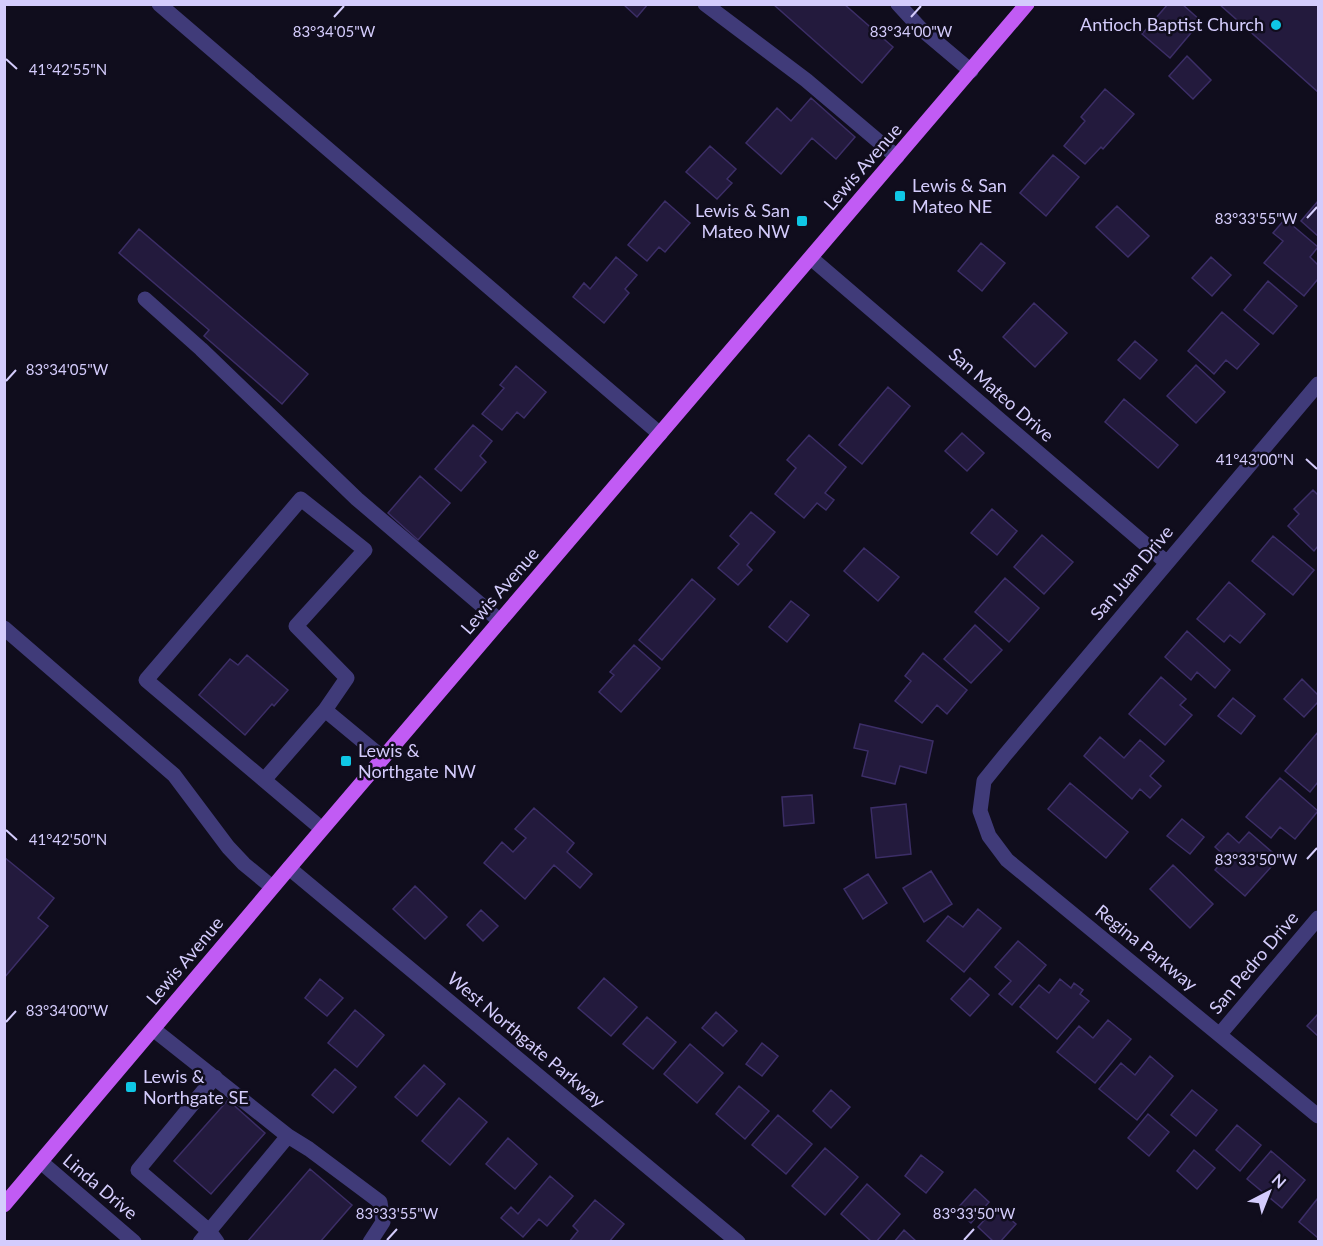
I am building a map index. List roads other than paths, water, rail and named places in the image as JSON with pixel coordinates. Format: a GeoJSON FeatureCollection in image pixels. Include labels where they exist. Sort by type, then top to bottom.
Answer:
{"type":"FeatureCollection","features":[{"type":"Feature","properties":{"kind":"main road","name":"Lewis Avenue"},"geometry":{"type":"LineString","coordinates":[[4,1204],[1027,4]]}},
{"type":"Feature","properties":{"kind":"street"},"geometry":{"type":"LineString","coordinates":[[159,4],[660,434]]}},
{"type":"Feature","properties":{"kind":"street"},"geometry":{"type":"LineString","coordinates":[[705,4],[806,80],[897,157]]}},
{"type":"Feature","properties":{"kind":"street"},"geometry":{"type":"LineString","coordinates":[[898,4],[920,28],[971,71]]}},
{"type":"Feature","properties":{"kind":"street","name":"San Mateo Drive"},"geometry":{"type":"LineString","coordinates":[[811,258],[1166,562]]}},
{"type":"Feature","properties":{"kind":"street"},"geometry":{"type":"LineString","coordinates":[[145,299],[201,349],[357,499],[500,621]]}},
{"type":"Feature","properties":{"kind":"street","name":"San Juan Drive"},"geometry":{"type":"LineString","coordinates":[[983,792],[984,781],[1005,754],[1318,384]]}},
{"type":"Feature","properties":{"kind":"street"},"geometry":{"type":"LineString","coordinates":[[264,780],[325,710],[347,678],[296,626],[365,550],[302,499],[146,681],[322,829]]}},
{"type":"Feature","properties":{"kind":"street"},"geometry":{"type":"LineString","coordinates":[[4,628],[174,775],[228,847],[244,864],[272,887]]}},
{"type":"Feature","properties":{"kind":"street"},"geometry":{"type":"LineString","coordinates":[[325,710],[383,758]]}},
{"type":"Feature","properties":{"kind":"street","name":"Regina Parkway"},"geometry":{"type":"LineString","coordinates":[[983,792],[980,811],[989,836],[1007,860],[1318,1116]]}},
{"type":"Feature","properties":{"kind":"street","name":"West Northgate Parkway"},"geometry":{"type":"LineString","coordinates":[[289,868],[738,1242]]}},
{"type":"Feature","properties":{"kind":"street","name":"San Pedro Drive"},"geometry":{"type":"LineString","coordinates":[[1220,1034],[1318,918]]}},
{"type":"Feature","properties":{"kind":"street"},"geometry":{"type":"LineString","coordinates":[[153,1029],[288,1136],[380,1202],[383,1222],[370,1242]]}},
{"type":"Feature","properties":{"kind":"street"},"geometry":{"type":"LineString","coordinates":[[215,1077],[138,1170],[209,1238],[288,1136]]}},
{"type":"Feature","properties":{"kind":"street","name":"Linda Drive"},"geometry":{"type":"LineString","coordinates":[[41,1162],[134,1242]]}},
{"type":"Feature","properties":{"kind":"place","name":"Antioch Baptist Church"},"geometry":{"type":"Point","coordinates":[1276,25]}},
{"type":"Feature","properties":{"kind":"place","name":"Lewis & San Mateo NE"},"geometry":{"type":"Point","coordinates":[900,196]}},
{"type":"Feature","properties":{"kind":"place","name":"Lewis & San Mateo NW"},"geometry":{"type":"Point","coordinates":[802,221]}},
{"type":"Feature","properties":{"kind":"place","name":"Lewis & Northgate NW"},"geometry":{"type":"Point","coordinates":[346,761]}},
{"type":"Feature","properties":{"kind":"place","name":"Lewis & Northgate SE"},"geometry":{"type":"Point","coordinates":[131,1087]}}]}
